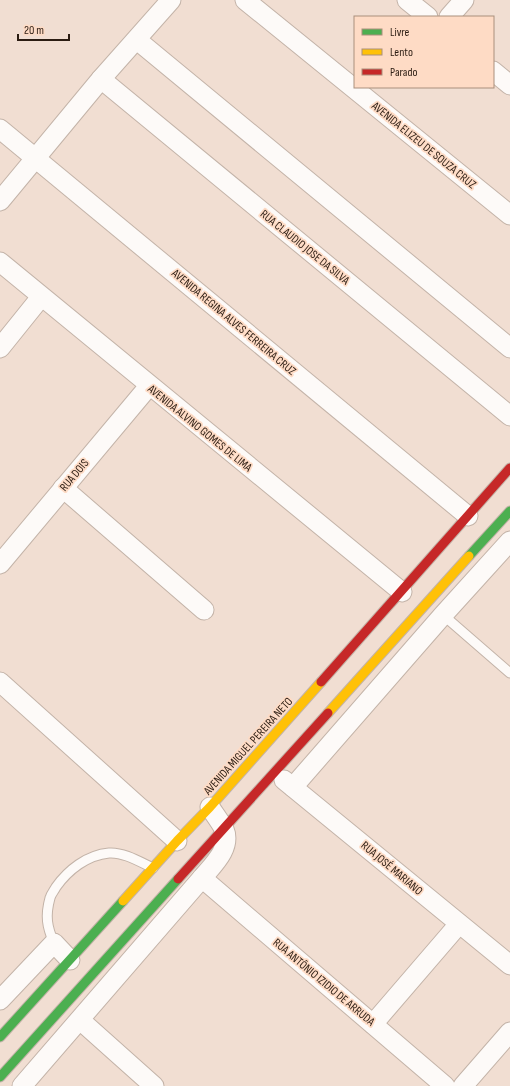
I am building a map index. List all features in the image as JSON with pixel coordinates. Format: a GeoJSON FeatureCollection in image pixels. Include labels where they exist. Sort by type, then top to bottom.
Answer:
{"type":"FeatureCollection","features":[{"type":"Feature","properties":{"kind":"main road","name":"AVENIDA MIGUEL PEREIRA NETO"},"geometry":{"type":"LineString","coordinates":[[0,1037],[177,841],[210,807],[402,592],[510,468]]}},
{"type":"Feature","properties":{"kind":"main road"},"geometry":{"type":"LineString","coordinates":[[0,1077],[510,511]]}},
{"type":"Feature","properties":{"kind":"street"},"geometry":{"type":"LineString","coordinates":[[0,201],[101,79],[171,0]]}},
{"type":"Feature","properties":{"kind":"street","name":"AVENIDA ELIZEU DE SOUZA CRUZ"},"geometry":{"type":"LineString","coordinates":[[245,0],[510,215]]}},
{"type":"Feature","properties":{"kind":"street"},"geometry":{"type":"LineString","coordinates":[[407,0],[427,16]]}},
{"type":"Feature","properties":{"kind":"street"},"geometry":{"type":"LineString","coordinates":[[450,16],[464,0]]}},
{"type":"Feature","properties":{"kind":"street"},"geometry":{"type":"LineString","coordinates":[[136,40],[510,348]]}},
{"type":"Feature","properties":{"kind":"street"},"geometry":{"type":"LineString","coordinates":[[494,72],[510,85]]}},
{"type":"Feature","properties":{"kind":"street","name":"RUA CLAUDIO JOSE DA SILVA"},"geometry":{"type":"LineString","coordinates":[[101,79],[510,416]]}},
{"type":"Feature","properties":{"kind":"street","name":"AVENIDA REGINA ALVES FERREIRA CRUZ"},"geometry":{"type":"LineString","coordinates":[[0,129],[468,516]]}},
{"type":"Feature","properties":{"kind":"street","name":"AVENIDA ALVINO GOMES DE LIMA"},"geometry":{"type":"LineString","coordinates":[[0,262],[149,386],[402,592]]}},
{"type":"Feature","properties":{"kind":"street"},"geometry":{"type":"LineString","coordinates":[[0,348],[41,297]]}},
{"type":"Feature","properties":{"kind":"street","name":"RUA DOIS"},"geometry":{"type":"LineString","coordinates":[[0,564],[149,386]]}},
{"type":"Feature","properties":{"kind":"street"},"geometry":{"type":"LineString","coordinates":[[63,488],[204,610]]}},
{"type":"Feature","properties":{"kind":"street"},"geometry":{"type":"LineString","coordinates":[[293,787],[443,615],[510,541]]}},
{"type":"Feature","properties":{"kind":"street"},"geometry":{"type":"LineString","coordinates":[[0,682],[177,841]]}},
{"type":"Feature","properties":{"kind":"street","name":"RUA JOSÉ MARIANO"},"geometry":{"type":"LineString","coordinates":[[274,772],[510,965]]}},
{"type":"Feature","properties":{"kind":"street"},"geometry":{"type":"LineString","coordinates":[[22,1086],[202,878],[221,854],[225,847],[226,840],[223,828],[210,807]]}},
{"type":"Feature","properties":{"kind":"street","name":"RUA ANTÔNIO IZIDIO DE ARRUDA"},"geometry":{"type":"LineString","coordinates":[[202,878],[445,1086]]}},
{"type":"Feature","properties":{"kind":"street"},"geometry":{"type":"LineString","coordinates":[[373,1024],[459,924]]}},
{"type":"Feature","properties":{"kind":"street"},"geometry":{"type":"LineString","coordinates":[[0,1000],[54,943],[70,960]]}},
{"type":"Feature","properties":{"kind":"street"},"geometry":{"type":"LineString","coordinates":[[80,1020],[154,1086]]}},
{"type":"Feature","properties":{"kind":"street"},"geometry":{"type":"LineString","coordinates":[[463,1086],[510,1032]]}},
{"type":"Feature","properties":{"kind":"lane"},"geometry":{"type":"LineString","coordinates":[[427,603],[443,615],[510,674]]}},
{"type":"Feature","properties":{"kind":"lane"},"geometry":{"type":"LineString","coordinates":[[54,943],[48,928],[50,896],[62,880],[79,864],[94,856],[110,853],[127,856],[153,868]]}},
{"type":"Feature","properties":{"kind":"traffic: fast"},"geometry":{"type":"LineString","coordinates":[[469,556],[510,511]]}},
{"type":"Feature","properties":{"kind":"traffic: fast"},"geometry":{"type":"LineString","coordinates":[[0,1077],[178,879]]}},
{"type":"Feature","properties":{"kind":"traffic: fast"},"geometry":{"type":"LineString","coordinates":[[0,1037],[123,901]]}},
{"type":"Feature","properties":{"kind":"traffic: slow"},"geometry":{"type":"LineString","coordinates":[[328,713],[469,556]]}},
{"type":"Feature","properties":{"kind":"traffic: slow"},"geometry":{"type":"LineString","coordinates":[[123,901],[210,807],[321,682]]}},
{"type":"Feature","properties":{"kind":"traffic: jam"},"geometry":{"type":"LineString","coordinates":[[321,682],[510,468]]}},
{"type":"Feature","properties":{"kind":"traffic: jam"},"geometry":{"type":"LineString","coordinates":[[178,879],[328,713]]}}]}
